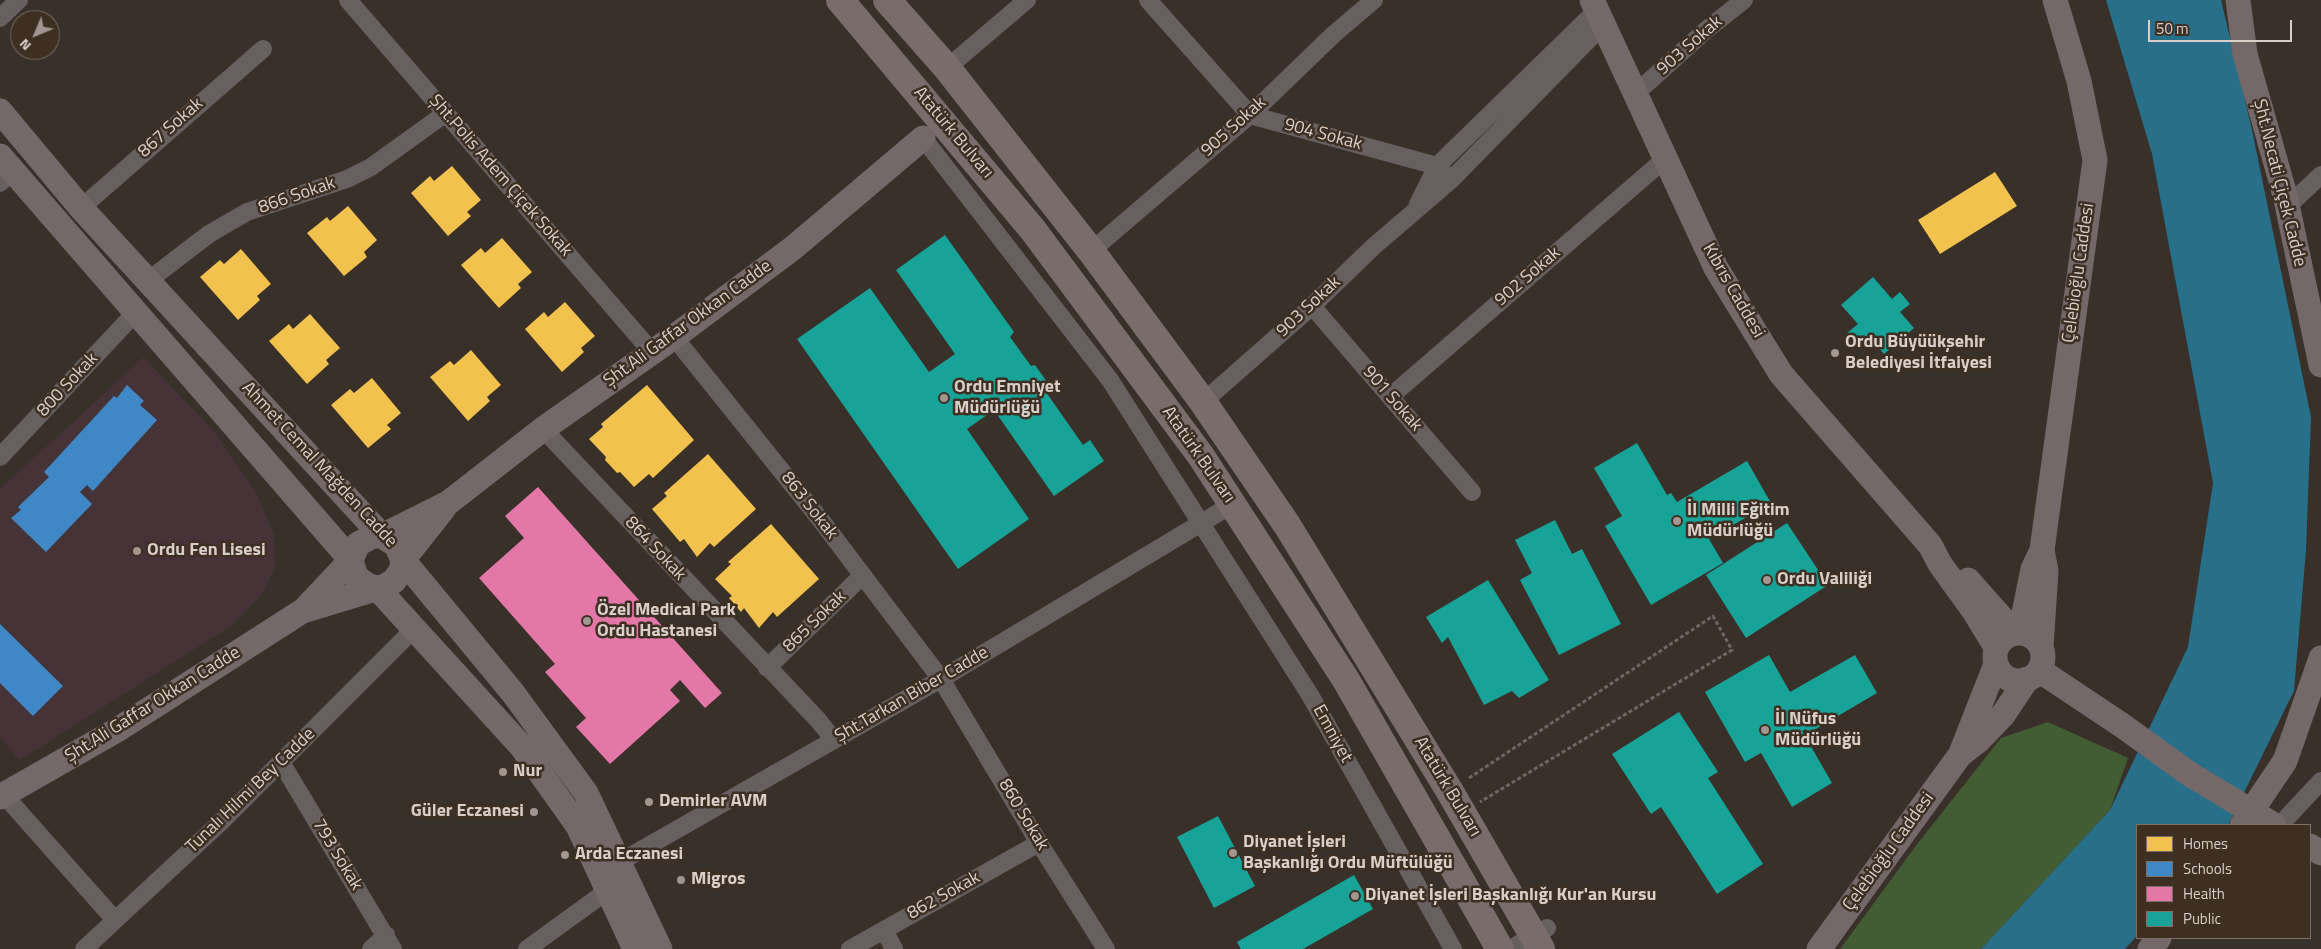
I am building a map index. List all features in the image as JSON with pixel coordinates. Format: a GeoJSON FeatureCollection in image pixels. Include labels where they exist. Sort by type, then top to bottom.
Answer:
{"type":"FeatureCollection","features":[{"type":"Feature","properties":{"kind":"highway","name":"Atatürk Bulvarı"},"geometry":{"type":"LineString","coordinates":[[840,0],[1033,230],[1202,456],[1346,680],[1500,949]]}},
{"type":"Feature","properties":{"kind":"highway","name":"Atatürk Bulvarı"},"geometry":{"type":"LineString","coordinates":[[887,0],[946,68],[1091,252],[1203,402],[1287,524],[1456,802],[1525,904],[1544,938]]}},
{"type":"Feature","properties":{"kind":"main road","name":"Çelebioğlu Caddesi"},"geometry":{"type":"LineString","coordinates":[[1819,949],[1960,756],[2007,644],[2033,569],[2042,550],[2095,160],[2079,81],[2055,0]]}},
{"type":"Feature","properties":{"kind":"main road","name":"Şht.Necati Çiçek Cadde"},"geometry":{"type":"LineString","coordinates":[[2238,0],[2245,54],[2288,206],[2321,365]]}},
{"type":"Feature","properties":{"kind":"main road","name":"Kıbrıs Caddesi"},"geometry":{"type":"LineString","coordinates":[[1598,11],[1716,268],[1781,374],[1930,545],[1940,564],[1974,611],[2007,644]]}},
{"type":"Feature","properties":{"kind":"main road","name":"Ahmet Cemal Mağden Cadde"},"geometry":{"type":"LineString","coordinates":[[0,111],[81,208],[382,536],[396,545],[403,560],[513,693],[586,793],[660,949]]}},
{"type":"Feature","properties":{"kind":"main road","name":"Şht.Ali Gaffar Okkan Cadde"},"geometry":{"type":"LineString","coordinates":[[2,796],[117,730],[304,610],[351,560],[358,544],[373,536],[382,536],[448,503],[543,429],[674,337],[793,248],[923,138]]}},
{"type":"Feature","properties":{"kind":"main road","name":"Ahmet Cemal Mağden Cadde"},"geometry":{"type":"LineString","coordinates":[[4,170],[136,312],[351,560],[356,577],[369,586],[378,588],[522,747],[578,826],[635,949]]}},
{"type":"Feature","properties":{"kind":"main road","name":"Şht.Ali Gaffar Okkan Cadde"},"geometry":{"type":"LineString","coordinates":[[304,610],[385,586],[398,576],[403,560],[448,503]]}},
{"type":"Feature","properties":{"kind":"main road","name":"Çelebioğlu Caddesi"},"geometry":{"type":"LineString","coordinates":[[1960,756],[1978,741],[2003,715],[2036,666],[2046,570],[2042,550]]}},
{"type":"Feature","properties":{"kind":"main road"},"geometry":{"type":"LineString","coordinates":[[2036,666],[2019,681],[2005,676],[2007,644],[2031,636],[2036,666],[2188,773],[2247,819],[2270,824]]}},
{"type":"Feature","properties":{"kind":"main road"},"geometry":{"type":"LineString","coordinates":[[2247,819],[2285,761],[2321,658]]}},
{"type":"Feature","properties":{"kind":"main road"},"geometry":{"type":"LineString","coordinates":[[2150,949],[2158,939]]}},
{"type":"Feature","properties":{"kind":"street"},"geometry":{"type":"LineString","coordinates":[[0,18],[19,0]]}},
{"type":"Feature","properties":{"kind":"street","name":"Şht.Polis Adem Çiçek Sokak"},"geometry":{"type":"LineString","coordinates":[[348,0],[652,352]]}},
{"type":"Feature","properties":{"kind":"street"},"geometry":{"type":"LineString","coordinates":[[946,68],[1026,0]]}},
{"type":"Feature","properties":{"kind":"street"},"geometry":{"type":"LineString","coordinates":[[1148,0],[1250,115]]}},
{"type":"Feature","properties":{"kind":"street","name":"905 Sokak"},"geometry":{"type":"LineString","coordinates":[[1091,252],[1250,115],[1334,34],[1374,0]]}},
{"type":"Feature","properties":{"kind":"street","name":"903 Sokak"},"geometry":{"type":"LineString","coordinates":[[1636,93],[1705,31],[1744,0]]}},
{"type":"Feature","properties":{"kind":"street","name":"903 Sokak"},"geometry":{"type":"LineString","coordinates":[[1415,211],[1437,166],[1598,11]]}},
{"type":"Feature","properties":{"kind":"street","name":"903 Sokak"},"geometry":{"type":"LineString","coordinates":[[1203,402],[1312,306],[1373,247],[1451,180],[1598,11]]}},
{"type":"Feature","properties":{"kind":"street","name":"867 Sokak"},"geometry":{"type":"LineString","coordinates":[[81,208],[263,49]]}},
{"type":"Feature","properties":{"kind":"street","name":"866 Sokak"},"geometry":{"type":"LineString","coordinates":[[149,280],[209,234],[247,212],[347,178],[371,167],[446,113]]}},
{"type":"Feature","properties":{"kind":"street","name":"904 Sokak"},"geometry":{"type":"LineString","coordinates":[[1250,115],[1437,166],[1451,180]]}},
{"type":"Feature","properties":{"kind":"street","name":"Emniyet"},"geometry":{"type":"LineString","coordinates":[[923,138],[1110,380],[1310,695],[1453,949]]}},
{"type":"Feature","properties":{"kind":"street","name":"902 Sokak"},"geometry":{"type":"LineString","coordinates":[[1391,396],[1666,158]]}},
{"type":"Feature","properties":{"kind":"street"},"geometry":{"type":"LineString","coordinates":[[2288,206],[2321,175]]}},
{"type":"Feature","properties":{"kind":"street","name":"901 Sokak"},"geometry":{"type":"LineString","coordinates":[[1312,306],[1472,492]]}},
{"type":"Feature","properties":{"kind":"street","name":"800 Sokak"},"geometry":{"type":"LineString","coordinates":[[0,457],[136,312]]}},
{"type":"Feature","properties":{"kind":"street","name":"863 Sokak"},"geometry":{"type":"LineString","coordinates":[[674,337],[863,575],[941,679]]}},
{"type":"Feature","properties":{"kind":"street","name":"864 Sokak"},"geometry":{"type":"LineString","coordinates":[[543,429],[818,720],[834,740]]}},
{"type":"Feature","properties":{"kind":"street","name":"Şht.Tarkan Biber Cadde"},"geometry":{"type":"LineString","coordinates":[[620,862],[941,679],[1233,504]]}},
{"type":"Feature","properties":{"kind":"street","name":"865 Sokak"},"geometry":{"type":"LineString","coordinates":[[767,668],[863,575]]}},
{"type":"Feature","properties":{"kind":"street","name":"Tunalı Hilmi Bey Cadde"},"geometry":{"type":"LineString","coordinates":[[84,949],[222,820],[414,629]]}},
{"type":"Feature","properties":{"kind":"street","name":"860 Sokak"},"geometry":{"type":"LineString","coordinates":[[941,679],[1039,843],[1106,949]]}},
{"type":"Feature","properties":{"kind":"street","name":"793 Sokak"},"geometry":{"type":"LineString","coordinates":[[281,762],[389,942]]}},
{"type":"Feature","properties":{"kind":"street"},"geometry":{"type":"LineString","coordinates":[[2281,824],[2321,781]]}},
{"type":"Feature","properties":{"kind":"street"},"geometry":{"type":"LineString","coordinates":[[2,796],[115,920]]}},
{"type":"Feature","properties":{"kind":"street","name":"862 Sokak"},"geometry":{"type":"LineString","coordinates":[[850,949],[1039,843]]}},
{"type":"Feature","properties":{"kind":"street"},"geometry":{"type":"LineString","coordinates":[[527,949],[607,891]]}},
{"type":"Feature","properties":{"kind":"street"},"geometry":{"type":"LineString","coordinates":[[884,930],[894,949]]}},
{"type":"Feature","properties":{"kind":"street"},"geometry":{"type":"LineString","coordinates":[[1510,949],[1544,938]]}},
{"type":"Feature","properties":{"kind":"street"},"geometry":{"type":"LineString","coordinates":[[371,949],[389,942]]}},
{"type":"Feature","properties":{"kind":"path"},"geometry":{"type":"LineString","coordinates":[[1714,616],[1732,650],[1456,802],[1714,616]]}},
{"type":"Feature","properties":{"kind":"shaded area","name":"Ordu Fen Lisesi"},"geometry":{"type":"Polygon","coordinates":[[[144,357],[212,429],[255,490],[274,535],[275,567],[262,595],[234,624],[20,760],[0,738],[0,489],[144,357]]]}},
{"type":"Feature","properties":{"kind":"green space"},"geometry":{"type":"Polygon","coordinates":[[[2048,722],[2128,758],[2110,810],[1981,949],[1840,949],[1918,843],[2001,738],[2048,722]]]}},
{"type":"Feature","properties":{"kind":"water"},"geometry":{"type":"Polygon","coordinates":[[[2106,0],[2221,0],[2252,130],[2311,417],[2306,550],[2294,691],[2228,824],[2136,824],[2136,937],[2125,949],[1981,949],[2110,810],[2188,647],[2213,483],[2152,154],[2106,0]]]}},
{"type":"Feature","properties":{"kind":"building: Homes"},"geometry":{"type":"Polygon","coordinates":[[[452,166],[481,200],[467,212],[471,216],[448,236],[411,193],[430,176],[434,181],[452,166]]]}},
{"type":"Feature","properties":{"kind":"building: Homes"},"geometry":{"type":"Polygon","coordinates":[[[1995,172],[2017,206],[1940,254],[1918,220],[1995,172]]]}},
{"type":"Feature","properties":{"kind":"building: Homes"},"geometry":{"type":"Polygon","coordinates":[[[348,206],[377,240],[364,252],[367,257],[344,276],[307,233],[327,217],[330,221],[348,206]]]}},
{"type":"Feature","properties":{"kind":"building: Homes"},"geometry":{"type":"Polygon","coordinates":[[[502,238],[532,272],[518,284],[521,288],[499,308],[461,265],[481,248],[485,253],[502,238]]]}},
{"type":"Feature","properties":{"kind":"building: Homes"},"geometry":{"type":"Polygon","coordinates":[[[241,249],[271,284],[257,296],[260,300],[238,320],[200,277],[220,260],[224,264],[241,249]]]}},
{"type":"Feature","properties":{"kind":"building: Homes"},"geometry":{"type":"Polygon","coordinates":[[[565,302],[595,336],[581,348],[584,352],[562,372],[525,329],[544,312],[548,317],[565,302]]]}},
{"type":"Feature","properties":{"kind":"building: Homes"},"geometry":{"type":"Polygon","coordinates":[[[310,314],[340,348],[326,360],[329,364],[307,384],[269,341],[289,324],[293,329],[310,314]]]}},
{"type":"Feature","properties":{"kind":"building: Homes"},"geometry":{"type":"Polygon","coordinates":[[[471,350],[501,385],[487,397],[490,401],[468,421],[430,377],[450,361],[454,365],[471,350]]]}},
{"type":"Feature","properties":{"kind":"building: Homes"},"geometry":{"type":"Polygon","coordinates":[[[372,378],[401,413],[387,425],[391,429],[368,448],[331,405],[350,389],[354,393],[372,378]]]}},
{"type":"Feature","properties":{"kind":"building: Homes"},"geometry":{"type":"Polygon","coordinates":[[[647,385],[694,440],[653,478],[649,474],[634,487],[620,472],[617,473],[605,460],[606,457],[589,439],[603,427],[601,424],[647,385]]]}},
{"type":"Feature","properties":{"kind":"building: Homes"},"geometry":{"type":"Polygon","coordinates":[[[708,454],[756,509],[714,547],[710,543],[697,557],[684,539],[680,542],[652,509],[667,496],[664,493],[708,454]]]}},
{"type":"Feature","properties":{"kind":"building: Homes"},"geometry":{"type":"Polygon","coordinates":[[[771,524],[819,579],[777,617],[773,612],[759,628],[744,608],[741,612],[729,598],[732,596],[715,579],[731,564],[728,562],[771,524]]]}},
{"type":"Feature","properties":{"kind":"building: Schools"},"geometry":{"type":"Polygon","coordinates":[[[127,385],[144,401],[140,405],[157,420],[93,491],[87,485],[80,492],[92,504],[46,552],[11,518],[21,510],[18,507],[49,477],[44,472],[114,396],[117,398],[127,385]]]}},
{"type":"Feature","properties":{"kind":"building: Schools"},"geometry":{"type":"Polygon","coordinates":[[[0,624],[63,686],[33,716],[0,683],[0,624]]]}},
{"type":"Feature","properties":{"kind":"building: Health","name":"Özel Medical Park Ordu Hastanesi"},"geometry":{"type":"Polygon","coordinates":[[[538,487],[722,693],[705,708],[680,680],[670,690],[680,701],[610,764],[576,727],[586,718],[545,672],[555,664],[479,578],[524,538],[505,516],[538,487]]]}},
{"type":"Feature","properties":{"kind":"building: Public","name":"Ordu Emniyet Müdürlüğü"},"geometry":{"type":"Polygon","coordinates":[[[945,235],[1014,332],[1010,337],[1031,366],[1035,365],[1047,382],[1041,385],[1083,445],[1090,440],[1104,461],[1054,496],[994,410],[967,429],[1029,519],[958,569],[797,339],[870,288],[929,372],[955,354],[896,270],[945,235]]]}},
{"type":"Feature","properties":{"kind":"building: Public"},"geometry":{"type":"Polygon","coordinates":[[[1873,277],[1892,299],[1900,292],[1910,304],[1900,312],[1914,328],[1884,354],[1871,339],[1860,348],[1847,333],[1858,324],[1841,305],[1873,277]]]}},
{"type":"Feature","properties":{"kind":"building: Public","name":"İl Milli Eğitim Müdürlüğü"},"geometry":{"type":"Polygon","coordinates":[[[1637,443],[1667,495],[1671,493],[1677,502],[1747,461],[1771,503],[1709,539],[1723,563],[1651,605],[1605,526],[1622,516],[1594,468],[1637,443]]]}},
{"type":"Feature","properties":{"kind":"building: Public"},"geometry":{"type":"Polygon","coordinates":[[[1555,520],[1572,554],[1582,549],[1621,624],[1559,655],[1520,580],[1532,573],[1515,540],[1555,520]]]}},
{"type":"Feature","properties":{"kind":"building: Public","name":"Ordu Valiliği"},"geometry":{"type":"Polygon","coordinates":[[[1787,523],[1828,585],[1746,638],[1706,575],[1787,523]]]}},
{"type":"Feature","properties":{"kind":"building: Public"},"geometry":{"type":"Polygon","coordinates":[[[1488,580],[1549,680],[1519,698],[1512,691],[1484,705],[1448,637],[1442,643],[1426,617],[1488,580]]]}},
{"type":"Feature","properties":{"kind":"building: Public","name":"İl Nüfus Müdürlüğü"},"geometry":{"type":"Polygon","coordinates":[[[1769,655],[1790,692],[1855,655],[1877,693],[1809,733],[1806,729],[1802,731],[1832,783],[1792,807],[1761,753],[1745,762],[1705,692],[1769,655]]]}},
{"type":"Feature","properties":{"kind":"building: Public"},"geometry":{"type":"Polygon","coordinates":[[[1679,712],[1718,772],[1708,778],[1763,864],[1717,894],[1661,807],[1651,814],[1612,754],[1679,712]]]}},
{"type":"Feature","properties":{"kind":"building: Public"},"geometry":{"type":"Polygon","coordinates":[[[1218,816],[1255,886],[1214,908],[1177,837],[1218,816]]]}},
{"type":"Feature","properties":{"kind":"building: Public"},"geometry":{"type":"Polygon","coordinates":[[[1354,875],[1373,909],[1303,949],[1241,949],[1237,942],[1354,875]]]}},
{"type":"Feature","properties":{"kind":"place","name":"Ordu Büyüükşehir Belediyesi İtfaiyesi"},"geometry":{"type":"Point","coordinates":[1835,353]}},
{"type":"Feature","properties":{"kind":"place","name":"Ordu Emniyet Müdürlüğü"},"geometry":{"type":"Point","coordinates":[944,398]}},
{"type":"Feature","properties":{"kind":"place","name":"İl Milli Eğitim Müdürlüğü"},"geometry":{"type":"Point","coordinates":[1677,521]}},
{"type":"Feature","properties":{"kind":"place","name":"Ordu Fen Lisesi"},"geometry":{"type":"Point","coordinates":[137,551]}},
{"type":"Feature","properties":{"kind":"place","name":"Ordu Valiliği"},"geometry":{"type":"Point","coordinates":[1767,580]}},
{"type":"Feature","properties":{"kind":"place","name":"Özel Medical Park Ordu Hastanesi"},"geometry":{"type":"Point","coordinates":[587,621]}},
{"type":"Feature","properties":{"kind":"place","name":"İl Nüfus Müdürlüğü"},"geometry":{"type":"Point","coordinates":[1765,730]}},
{"type":"Feature","properties":{"kind":"place","name":"Nur"},"geometry":{"type":"Point","coordinates":[503,772]}},
{"type":"Feature","properties":{"kind":"place","name":"Demirler AVM"},"geometry":{"type":"Point","coordinates":[649,802]}},
{"type":"Feature","properties":{"kind":"place","name":"Güler Eczanesi"},"geometry":{"type":"Point","coordinates":[534,812]}},
{"type":"Feature","properties":{"kind":"place","name":"Diyanet İşleri Başkanlığı Ordu Müftülüğü"},"geometry":{"type":"Point","coordinates":[1233,853]}},
{"type":"Feature","properties":{"kind":"place","name":"Arda Eczanesi"},"geometry":{"type":"Point","coordinates":[565,855]}},
{"type":"Feature","properties":{"kind":"place","name":"Migros"},"geometry":{"type":"Point","coordinates":[681,880]}},
{"type":"Feature","properties":{"kind":"place","name":"Diyanet İşleri Başkanlığı Kur'an Kursu"},"geometry":{"type":"Point","coordinates":[1355,896]}}]}
